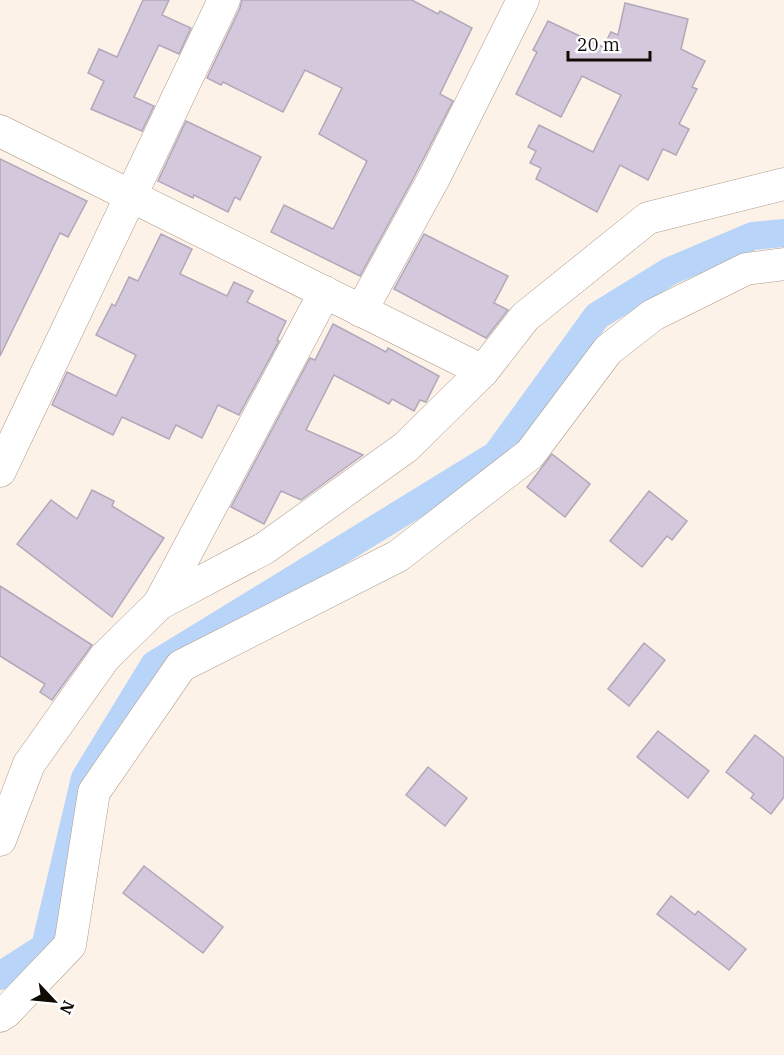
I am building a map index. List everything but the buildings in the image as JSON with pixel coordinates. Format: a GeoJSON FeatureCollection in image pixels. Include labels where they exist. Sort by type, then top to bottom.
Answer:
{"type":"FeatureCollection","features":[{"type":"Feature","properties":{"kind":"street"},"geometry":{"type":"LineString","coordinates":[[0,471],[224,0]]}},
{"type":"Feature","properties":{"kind":"street"},"geometry":{"type":"LineString","coordinates":[[361,311],[434,178],[524,0]]}},
{"type":"Feature","properties":{"kind":"street"},"geometry":{"type":"LineString","coordinates":[[0,131],[483,370]]}},
{"type":"Feature","properties":{"kind":"street"},"geometry":{"type":"LineString","coordinates":[[0,840],[29,764],[105,657],[159,604],[265,548],[406,447],[483,370],[525,317],[648,218],[784,184]]}},
{"type":"Feature","properties":{"kind":"street"},"geometry":{"type":"LineString","coordinates":[[0,1016],[70,945],[94,792],[181,666],[398,556],[530,454],[608,351],[653,315],[746,269],[784,264]]}},
{"type":"Feature","properties":{"kind":"street"},"geometry":{"type":"LineString","coordinates":[[159,604],[325,292]]}},
{"type":"Feature","properties":{"kind":"waterway"},"geometry":{"type":"LineString","coordinates":[[0,976],[45,947],[85,778],[154,665],[496,455],[597,316],[670,271],[753,236],[784,233]]}}]}
